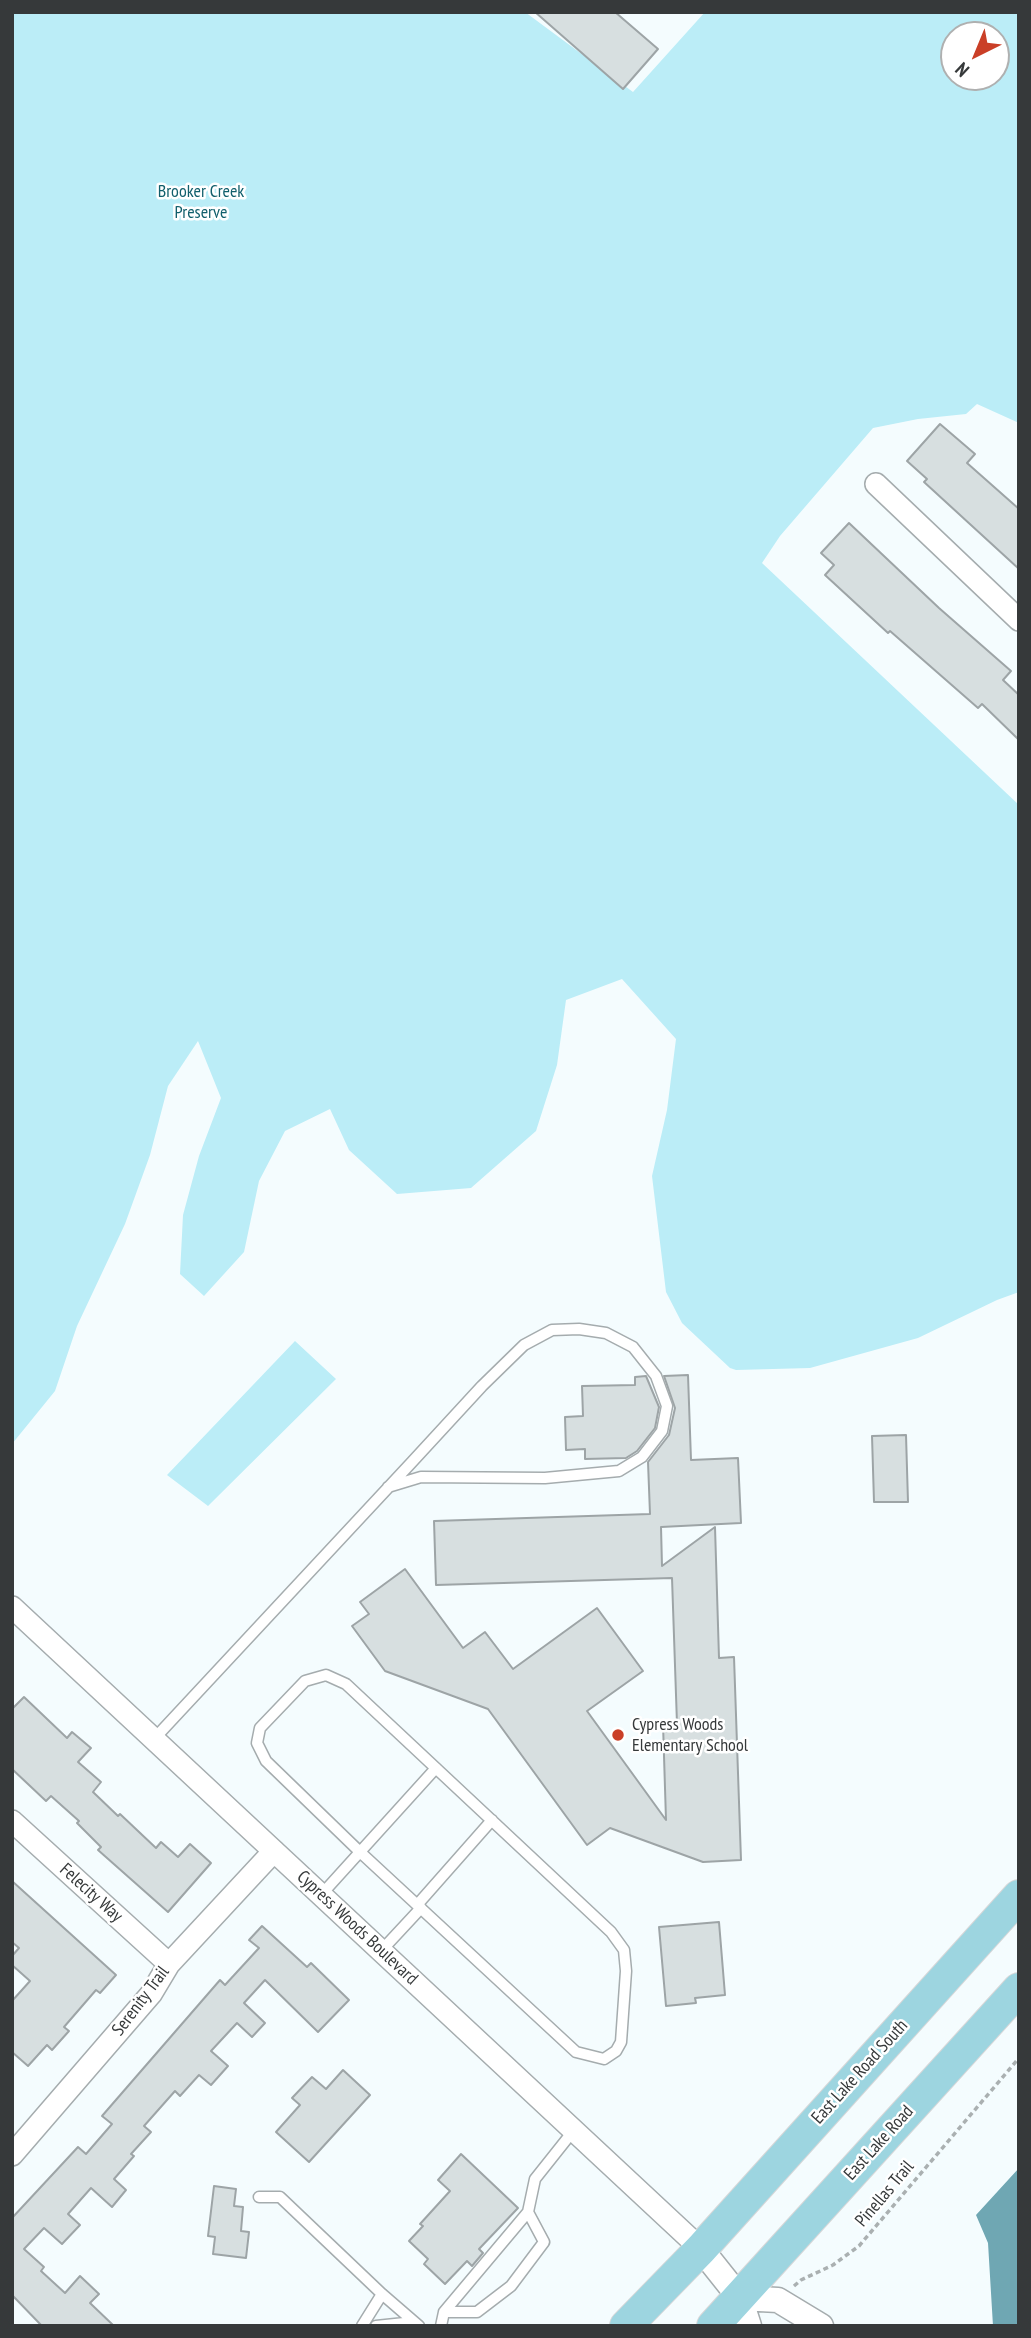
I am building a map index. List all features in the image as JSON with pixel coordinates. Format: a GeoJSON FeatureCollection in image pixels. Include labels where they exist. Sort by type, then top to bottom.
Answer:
{"type":"FeatureCollection","features":[{"type":"Feature","properties":{"kind":"main road","name":"East Lake Road South"},"geometry":{"type":"LineString","coordinates":[[626,2326],[701,2249],[1019,1896]]}},
{"type":"Feature","properties":{"kind":"main road","name":"East Lake Road"},"geometry":{"type":"LineString","coordinates":[[713,2326],[744,2312],[1019,1989]]}},
{"type":"Feature","properties":{"kind":"street"},"geometry":{"type":"LineString","coordinates":[[876,484],[1019,620]]}},
{"type":"Feature","properties":{"kind":"street","name":"Cypress Woods Boulevard"},"geometry":{"type":"LineString","coordinates":[[12,1607],[701,2249]]}},
{"type":"Feature","properties":{"kind":"street","name":"Felecity Way"},"geometry":{"type":"LineString","coordinates":[[12,1821],[169,1964]]}},
{"type":"Feature","properties":{"kind":"street","name":"Serenity Trail"},"geometry":{"type":"LineString","coordinates":[[12,2155],[152,1994],[169,1964],[274,1851]]}},
{"type":"Feature","properties":{"kind":"street"},"geometry":{"type":"LineString","coordinates":[[701,2249],[744,2312],[778,2300],[821,2326]]}},
{"type":"Feature","properties":{"kind":"lane"},"geometry":{"type":"LineString","coordinates":[[154,1738],[388,1487],[524,1345],[552,1331],[579,1329],[606,1333],[634,1348],[656,1376],[667,1406],[662,1431],[642,1457],[619,1471],[545,1478],[421,1477],[388,1487]]}},
{"type":"Feature","properties":{"kind":"lane"},"geometry":{"type":"LineString","coordinates":[[326,1675],[346,1684],[492,1820],[611,1932],[624,1950],[626,1971],[621,2042],[616,2051],[604,2059],[576,2052],[360,1852],[267,1761],[257,1742],[260,1728],[305,1681],[326,1675]]}},
{"type":"Feature","properties":{"kind":"lane"},"geometry":{"type":"LineString","coordinates":[[321,1895],[436,1768]]}},
{"type":"Feature","properties":{"kind":"lane"},"geometry":{"type":"LineString","coordinates":[[381,1951],[492,1820]]}},
{"type":"Feature","properties":{"kind":"lane"},"geometry":{"type":"LineString","coordinates":[[441,2326],[444,2312],[528,2212],[535,2179],[574,2130]]}},
{"type":"Feature","properties":{"kind":"lane"},"geometry":{"type":"LineString","coordinates":[[259,2197],[280,2197],[416,2324]]}},
{"type":"Feature","properties":{"kind":"lane"},"geometry":{"type":"LineString","coordinates":[[444,2312],[477,2312],[511,2286],[544,2242],[528,2212]]}},
{"type":"Feature","properties":{"kind":"lane"},"geometry":{"type":"LineString","coordinates":[[362,2326],[382,2294]]}},
{"type":"Feature","properties":{"kind":"lane"},"geometry":{"type":"LineString","coordinates":[[376,2326],[416,2324]]}},
{"type":"Feature","properties":{"kind":"path","name":"Pinellas Trail"},"geometry":{"type":"LineString","coordinates":[[778,2300],[801,2280],[833,2265],[859,2246],[1019,2058]]}},
{"type":"Feature","properties":{"kind":"green space","name":"Brooker Creek Preserve"},"geometry":{"type":"Polygon","coordinates":[[[12,12],[525,12],[633,92],[705,12],[1019,12],[1019,423],[977,404],[966,414],[918,419],[873,428],[780,536],[762,563],[1019,805],[1019,1292],[918,1338],[810,1368],[730,1368],[682,1323],[666,1292],[652,1176],[667,1110],[676,1039],[622,979],[566,1000],[557,1065],[536,1131],[471,1188],[397,1194],[349,1150],[330,1109],[285,1131],[259,1181],[244,1252],[204,1296],[180,1274],[183,1215],[199,1156],[221,1098],[198,1041],[168,1086],[150,1155],[125,1224],[77,1326],[55,1391],[12,1444],[12,12]]]}},
{"type":"Feature","properties":{"kind":"green space"},"geometry":{"type":"Polygon","coordinates":[[[295,1341],[336,1379],[208,1506],[167,1475],[295,1341]]]}},
{"type":"Feature","properties":{"kind":"shaded area"},"geometry":{"type":"Polygon","coordinates":[[[1019,2168],[1019,2326],[993,2326],[988,2243],[976,2215],[1019,2168]]]}},
{"type":"Feature","properties":{"kind":"building"},"geometry":{"type":"Polygon","coordinates":[[[535,12],[615,12],[658,49],[623,89],[535,12]]]}},
{"type":"Feature","properties":{"kind":"building"},"geometry":{"type":"Polygon","coordinates":[[[940,424],[975,454],[967,463],[1019,509],[1019,569],[924,482],[927,479],[907,461],[940,424]]]}},
{"type":"Feature","properties":{"kind":"building"},"geometry":{"type":"Polygon","coordinates":[[[849,523],[1011,671],[1003,680],[1019,695],[1019,740],[982,704],[978,708],[890,631],[888,633],[825,575],[834,565],[821,553],[849,523]]]}},
{"type":"Feature","properties":{"kind":"building"},"geometry":{"type":"Polygon","coordinates":[[[688,1375],[691,1460],[738,1458],[741,1523],[661,1527],[662,1566],[715,1527],[719,1658],[734,1657],[741,1860],[703,1862],[610,1828],[587,1845],[488,1709],[385,1671],[352,1626],[369,1614],[360,1602],[405,1569],[463,1648],[485,1632],[513,1669],[597,1608],[643,1671],[587,1711],[666,1820],[663,1724],[677,1724],[672,1578],[436,1585],[434,1521],[650,1514],[648,1462],[669,1435],[675,1408],[664,1376],[688,1375]]]}},
{"type":"Feature","properties":{"kind":"building"},"geometry":{"type":"Polygon","coordinates":[[[646,1376],[659,1407],[655,1428],[637,1451],[626,1458],[585,1459],[585,1449],[566,1450],[565,1417],[583,1416],[582,1386],[635,1385],[635,1377],[646,1376]]]}},
{"type":"Feature","properties":{"kind":"building"},"geometry":{"type":"Polygon","coordinates":[[[906,1435],[908,1502],[874,1502],[872,1436],[906,1435]]]}},
{"type":"Feature","properties":{"kind":"building"},"geometry":{"type":"Polygon","coordinates":[[[24,1697],[67,1738],[72,1732],[91,1748],[78,1762],[101,1782],[93,1792],[118,1816],[120,1814],[156,1848],[161,1842],[178,1857],[190,1844],[211,1863],[168,1912],[98,1850],[101,1847],[77,1823],[79,1821],[51,1796],[46,1801],[12,1769],[12,1709],[24,1697]]]}},
{"type":"Feature","properties":{"kind":"building"},"geometry":{"type":"Polygon","coordinates":[[[12,1881],[116,1975],[100,1993],[96,1990],[64,2027],[69,2031],[52,2050],[47,2045],[28,2066],[12,2052],[12,2001],[30,1981],[12,1965],[12,1956],[19,1948],[12,1942],[12,1881]]]}},
{"type":"Feature","properties":{"kind":"building"},"geometry":{"type":"Polygon","coordinates":[[[719,1922],[725,1995],[695,1998],[696,2003],[666,2006],[659,1927],[719,1922]]]}},
{"type":"Feature","properties":{"kind":"building"},"geometry":{"type":"Polygon","coordinates":[[[262,1926],[307,1967],[311,1963],[349,2000],[318,2032],[265,1980],[244,2003],[265,2023],[252,2037],[237,2023],[211,2051],[228,2066],[211,2085],[199,2075],[180,2096],[175,2091],[144,2126],[151,2132],[131,2154],[134,2156],[114,2179],[126,2190],[112,2207],[91,2188],[68,2214],[80,2225],[62,2244],[44,2228],[24,2249],[44,2267],[41,2271],[65,2293],[80,2276],[99,2294],[90,2303],[114,2326],[42,2326],[12,2295],[12,2218],[78,2147],[86,2154],[112,2124],[102,2116],[220,1980],[225,1985],[259,1948],[249,1940],[262,1926]]]}},
{"type":"Feature","properties":{"kind":"building"},"geometry":{"type":"Polygon","coordinates":[[[343,2070],[370,2095],[309,2162],[276,2132],[300,2105],[292,2098],[312,2077],[326,2089],[343,2070]]]}},
{"type":"Feature","properties":{"kind":"building"},"geometry":{"type":"Polygon","coordinates":[[[461,2154],[518,2208],[479,2249],[483,2253],[472,2266],[467,2261],[445,2284],[424,2264],[428,2259],[409,2241],[423,2226],[420,2224],[450,2191],[438,2180],[461,2154]]]}},
{"type":"Feature","properties":{"kind":"building"},"geometry":{"type":"Polygon","coordinates":[[[214,2186],[236,2189],[234,2206],[243,2207],[241,2231],[249,2232],[246,2258],[213,2254],[215,2237],[208,2236],[214,2186]]]}},
{"type":"Feature","properties":{"kind":"place","name":"Cypress Woods Elementary School"},"geometry":{"type":"Point","coordinates":[618,1735]}}]}
